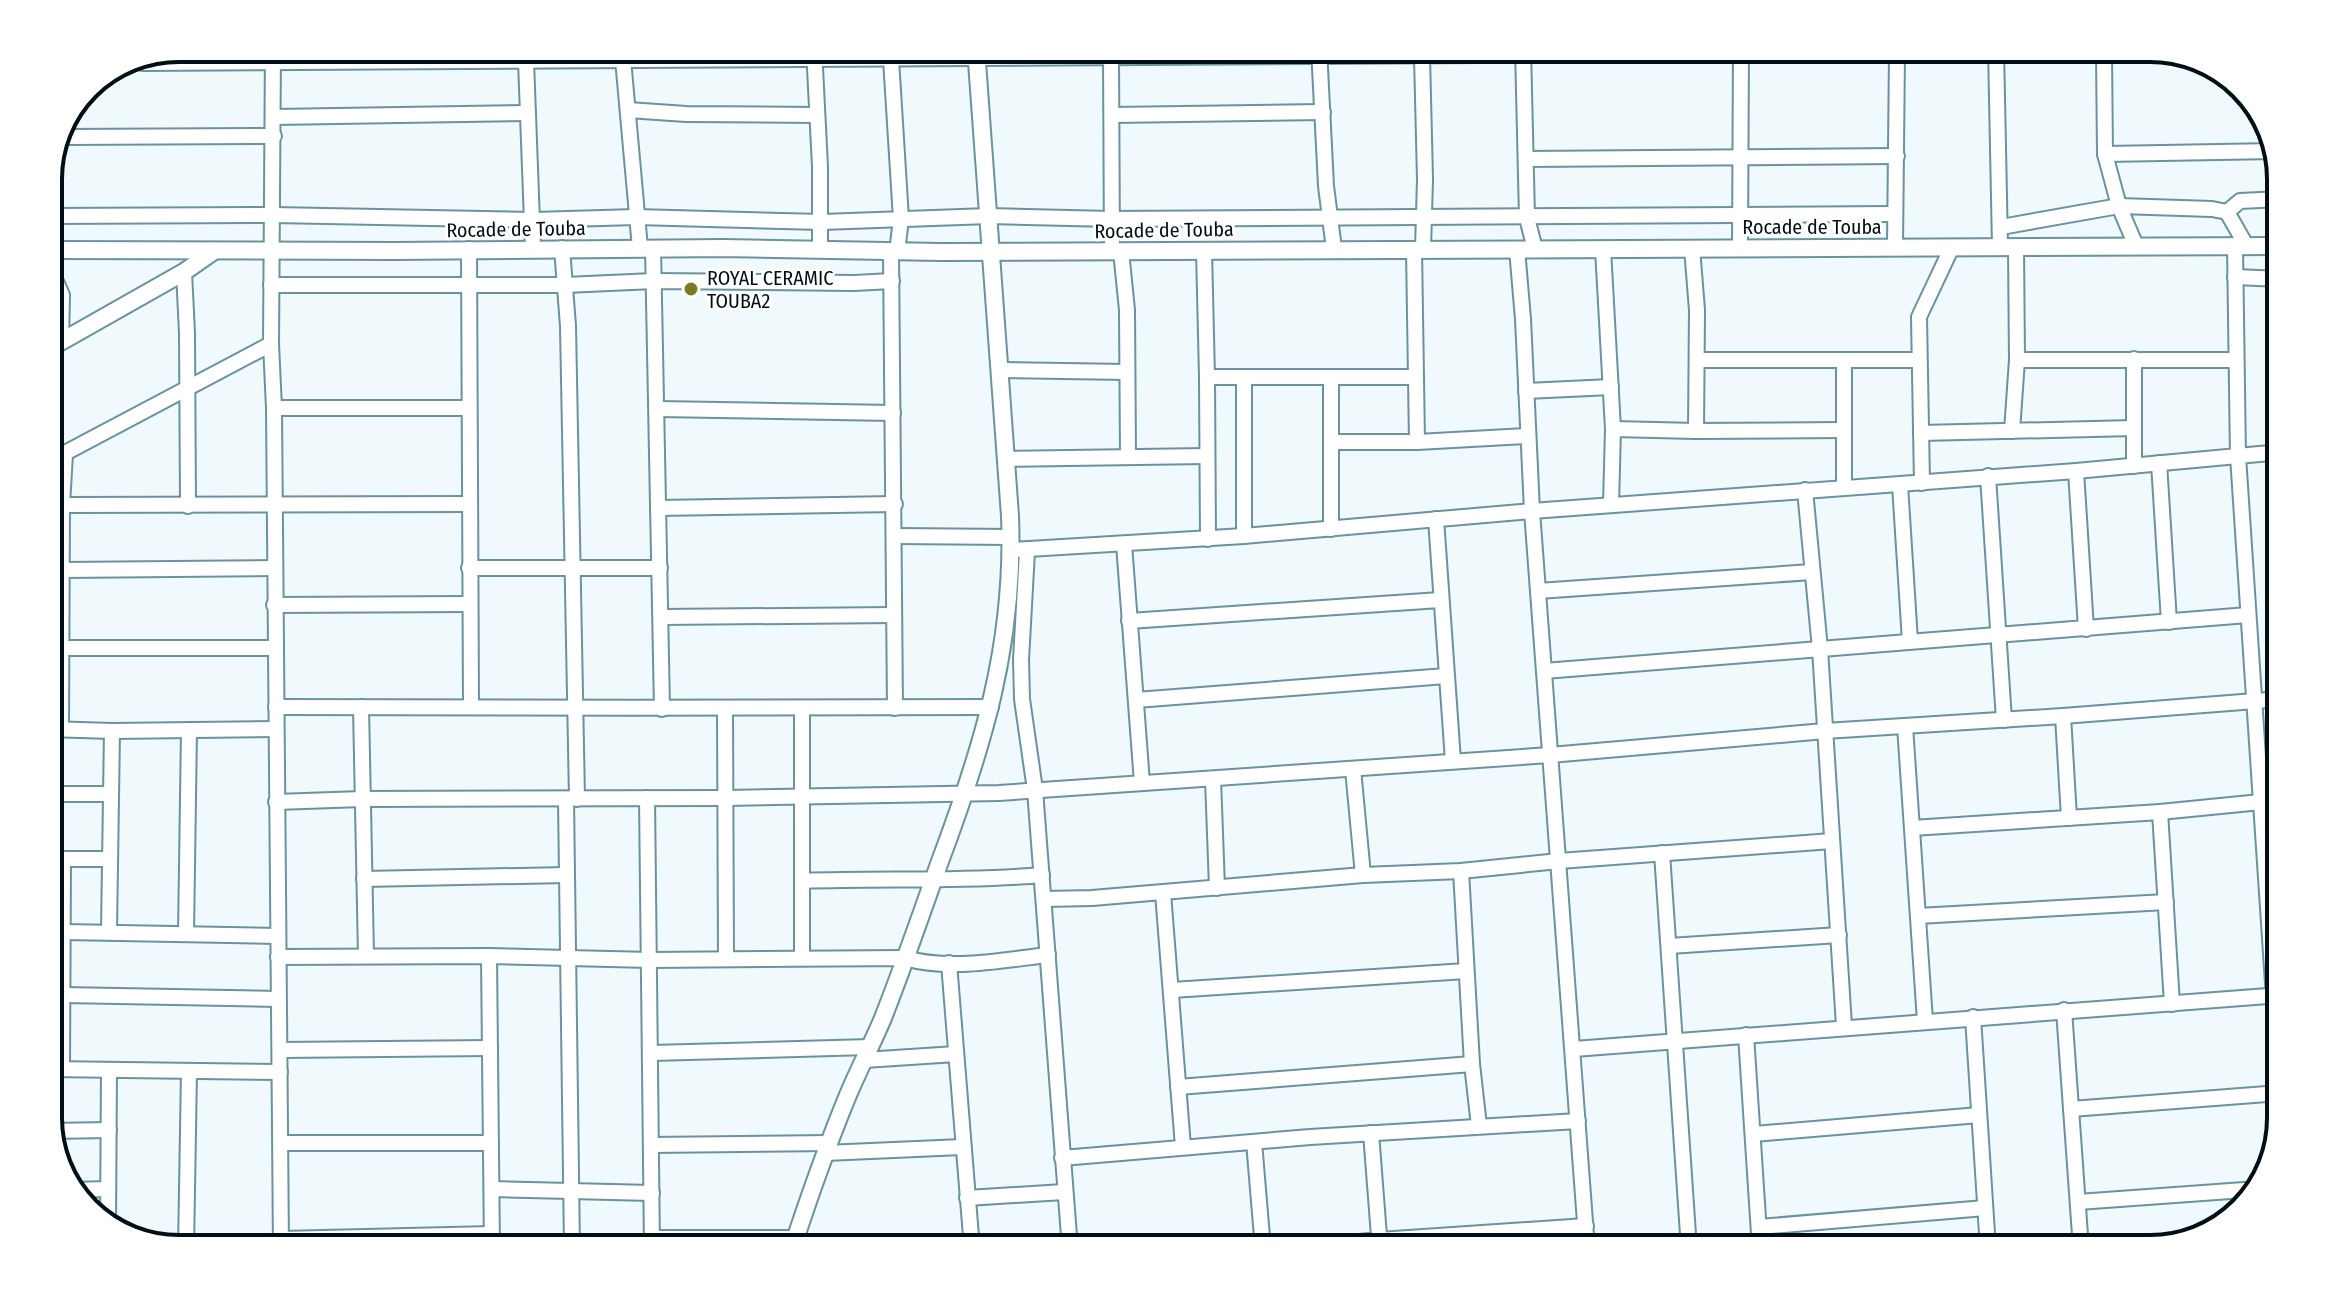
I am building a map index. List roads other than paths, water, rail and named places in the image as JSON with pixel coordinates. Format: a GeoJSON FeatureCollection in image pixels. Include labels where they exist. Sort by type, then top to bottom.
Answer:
{"type":"FeatureCollection","features":[{"type":"Feature","properties":{"kind":"main road"},"geometry":{"type":"LineString","coordinates":[[798,1235],[828,1148],[905,958],[964,793],[991,707],[1006,627],[1016,546],[1006,459],[977,62]]}},
{"type":"Feature","properties":{"kind":"main road","name":"Rocade de Touba"},"geometry":{"type":"LineString","coordinates":[[62,250],[646,248],[992,252],[2267,246]]}},
{"type":"Feature","properties":{"kind":"main road"},"geometry":{"type":"LineString","coordinates":[[62,341],[184,272],[214,251]]}},
{"type":"Feature","properties":{"kind":"street"},"geometry":{"type":"LineString","coordinates":[[273,62],[271,344],[281,1235]]}},
{"type":"Feature","properties":{"kind":"street"},"geometry":{"type":"LineString","coordinates":[[526,62],[533,249]]}},
{"type":"Feature","properties":{"kind":"street"},"geometry":{"type":"LineString","coordinates":[[624,62],[636,217],[654,281],[662,709]]}},
{"type":"Feature","properties":{"kind":"street"},"geometry":{"type":"LineString","coordinates":[[814,62],[822,222],[820,250]]}},
{"type":"Feature","properties":{"kind":"street"},"geometry":{"type":"LineString","coordinates":[[891,62],[901,219],[892,281],[895,708]]}},
{"type":"Feature","properties":{"kind":"street"},"geometry":{"type":"LineString","coordinates":[[1107,62],[1112,115],[1112,219],[1127,310],[1128,456]]}},
{"type":"Feature","properties":{"kind":"street"},"geometry":{"type":"LineString","coordinates":[[1320,62],[1334,249]]}},
{"type":"Feature","properties":{"kind":"street"},"geometry":{"type":"LineString","coordinates":[[1417,442],[1419,249],[1424,217],[1422,62]]}},
{"type":"Feature","properties":{"kind":"street"},"geometry":{"type":"LineString","coordinates":[[1523,62],[1527,218],[1535,249]]}},
{"type":"Feature","properties":{"kind":"street"},"geometry":{"type":"LineString","coordinates":[[1740,247],[1741,62]]}},
{"type":"Feature","properties":{"kind":"street"},"geometry":{"type":"LineString","coordinates":[[1895,246],[1897,62]]}},
{"type":"Feature","properties":{"kind":"street"},"geometry":{"type":"LineString","coordinates":[[1996,62],[2001,227],[2008,247],[2017,360],[2012,431]]}},
{"type":"Feature","properties":{"kind":"street"},"geometry":{"type":"LineString","coordinates":[[2104,62],[2105,154],[2119,206],[2136,246]]}},
{"type":"Feature","properties":{"kind":"street"},"geometry":{"type":"LineString","coordinates":[[628,110],[686,114],[817,115]]}},
{"type":"Feature","properties":{"kind":"street"},"geometry":{"type":"LineString","coordinates":[[1112,115],[1323,112]]}},
{"type":"Feature","properties":{"kind":"street"},"geometry":{"type":"LineString","coordinates":[[274,117],[528,113]]}},
{"type":"Feature","properties":{"kind":"street"},"geometry":{"type":"LineString","coordinates":[[70,137],[274,136]]}},
{"type":"Feature","properties":{"kind":"street"},"geometry":{"type":"LineString","coordinates":[[2105,154],[2264,151]]}},
{"type":"Feature","properties":{"kind":"street"},"geometry":{"type":"LineString","coordinates":[[1527,159],[1897,156]]}},
{"type":"Feature","properties":{"kind":"street"},"geometry":{"type":"LineString","coordinates":[[2227,212],[2240,201],[2267,200]]}},
{"type":"Feature","properties":{"kind":"street"},"geometry":{"type":"LineString","coordinates":[[2001,227],[2119,206],[2227,212]]}},
{"type":"Feature","properties":{"kind":"street"},"geometry":{"type":"LineString","coordinates":[[2227,212],[2241,247],[2235,277],[2238,456],[2267,882]]}},
{"type":"Feature","properties":{"kind":"street"},"geometry":{"type":"LineString","coordinates":[[62,216],[273,215],[533,220],[636,217],[822,222],[989,216],[1112,219],[1895,214]]}},
{"type":"Feature","properties":{"kind":"street"},"geometry":{"type":"LineString","coordinates":[[562,248],[568,326],[575,708],[566,875],[572,1235]]}},
{"type":"Feature","properties":{"kind":"street"},"geometry":{"type":"LineString","coordinates":[[1692,248],[1698,360],[1696,431]]}},
{"type":"Feature","properties":{"kind":"street"},"geometry":{"type":"LineString","coordinates":[[469,249],[471,706]]}},
{"type":"Feature","properties":{"kind":"street"},"geometry":{"type":"LineString","coordinates":[[1517,249],[1532,511],[1586,1235]]}},
{"type":"Feature","properties":{"kind":"street"},"geometry":{"type":"LineString","coordinates":[[1603,249],[1613,429],[1611,505]]}},
{"type":"Feature","properties":{"kind":"street"},"geometry":{"type":"LineString","coordinates":[[1922,483],[1919,317],[1951,249]]}},
{"type":"Feature","properties":{"kind":"street"},"geometry":{"type":"LineString","coordinates":[[1204,250],[1208,539]]}},
{"type":"Feature","properties":{"kind":"street"},"geometry":{"type":"LineString","coordinates":[[184,272],[188,506]]}},
{"type":"Feature","properties":{"kind":"street"},"geometry":{"type":"LineString","coordinates":[[2235,277],[2267,278]]}},
{"type":"Feature","properties":{"kind":"street"},"geometry":{"type":"LineString","coordinates":[[271,285],[892,281]]}},
{"type":"Feature","properties":{"kind":"street"},"geometry":{"type":"LineString","coordinates":[[62,455],[271,344]]}},
{"type":"Feature","properties":{"kind":"street"},"geometry":{"type":"LineString","coordinates":[[2134,359],[2134,466]]}},
{"type":"Feature","properties":{"kind":"street"},"geometry":{"type":"LineString","coordinates":[[1698,360],[1918,360]]}},
{"type":"Feature","properties":{"kind":"street"},"geometry":{"type":"LineString","coordinates":[[1844,360],[1844,488]]}},
{"type":"Feature","properties":{"kind":"street"},"geometry":{"type":"LineString","coordinates":[[2017,360],[2236,360]]}},
{"type":"Feature","properties":{"kind":"street"},"geometry":{"type":"LineString","coordinates":[[1000,370],[1127,372]]}},
{"type":"Feature","properties":{"kind":"street"},"geometry":{"type":"LineString","coordinates":[[1207,377],[1416,377]]}},
{"type":"Feature","properties":{"kind":"street"},"geometry":{"type":"LineString","coordinates":[[1244,377],[1244,536]]}},
{"type":"Feature","properties":{"kind":"street"},"geometry":{"type":"LineString","coordinates":[[1331,378],[1331,529]]}},
{"type":"Feature","properties":{"kind":"street"},"geometry":{"type":"LineString","coordinates":[[1526,391],[1611,387]]}},
{"type":"Feature","properties":{"kind":"street"},"geometry":{"type":"LineString","coordinates":[[274,408],[469,408]]}},
{"type":"Feature","properties":{"kind":"street"},"geometry":{"type":"LineString","coordinates":[[658,409],[893,413]]}},
{"type":"Feature","properties":{"kind":"street"},"geometry":{"type":"LineString","coordinates":[[1921,433],[2134,428]]}},
{"type":"Feature","properties":{"kind":"street"},"geometry":{"type":"LineString","coordinates":[[1613,429],[1844,430]]}},
{"type":"Feature","properties":{"kind":"street"},"geometry":{"type":"LineString","coordinates":[[1331,442],[1417,442],[1528,436]]}},
{"type":"Feature","properties":{"kind":"street"},"geometry":{"type":"LineString","coordinates":[[896,536],[1016,546],[1208,539],[2267,453]]}},
{"type":"Feature","properties":{"kind":"street"},"geometry":{"type":"LineString","coordinates":[[65,454],[62,570],[274,568]]}},
{"type":"Feature","properties":{"kind":"street"},"geometry":{"type":"LineString","coordinates":[[1006,459],[1207,456]]}},
{"type":"Feature","properties":{"kind":"street"},"geometry":{"type":"LineString","coordinates":[[2159,463],[2169,622]]}},
{"type":"Feature","properties":{"kind":"street"},"geometry":{"type":"LineString","coordinates":[[2076,471],[2086,629]]}},
{"type":"Feature","properties":{"kind":"street"},"geometry":{"type":"LineString","coordinates":[[1988,476],[2004,720]]}},
{"type":"Feature","properties":{"kind":"street"},"geometry":{"type":"LineString","coordinates":[[1900,485],[1910,641]]}},
{"type":"Feature","properties":{"kind":"street"},"geometry":{"type":"LineString","coordinates":[[1805,490],[1820,649],[1844,1026]]}},
{"type":"Feature","properties":{"kind":"street"},"geometry":{"type":"LineString","coordinates":[[62,505],[470,504]]}},
{"type":"Feature","properties":{"kind":"street"},"geometry":{"type":"LineString","coordinates":[[658,508],[895,504]]}},
{"type":"Feature","properties":{"kind":"street"},"geometry":{"type":"LineString","coordinates":[[1436,519],[1453,761]]}},
{"type":"Feature","properties":{"kind":"street"},"geometry":{"type":"LineString","coordinates":[[1124,544],[1142,783]]}},
{"type":"Feature","properties":{"kind":"street"},"geometry":{"type":"LineString","coordinates":[[1016,546],[1022,699],[1035,790],[1069,1235]]}},
{"type":"Feature","properties":{"kind":"street"},"geometry":{"type":"LineString","coordinates":[[469,568],[660,568]]}},
{"type":"Feature","properties":{"kind":"street"},"geometry":{"type":"LineString","coordinates":[[1538,591],[1812,572]]}},
{"type":"Feature","properties":{"kind":"street"},"geometry":{"type":"LineString","coordinates":[[1129,621],[1440,600]]}},
{"type":"Feature","properties":{"kind":"street"},"geometry":{"type":"LineString","coordinates":[[274,605],[469,604]]}},
{"type":"Feature","properties":{"kind":"street"},"geometry":{"type":"LineString","coordinates":[[662,617],[894,615]]}},
{"type":"Feature","properties":{"kind":"street"},"geometry":{"type":"LineString","coordinates":[[1544,671],[2248,615]]}},
{"type":"Feature","properties":{"kind":"street"},"geometry":{"type":"LineString","coordinates":[[62,648],[275,648]]}},
{"type":"Feature","properties":{"kind":"street"},"geometry":{"type":"LineString","coordinates":[[1136,700],[1446,676]]}},
{"type":"Feature","properties":{"kind":"street"},"geometry":{"type":"LineString","coordinates":[[276,802],[802,798],[1035,790],[1550,755],[1825,731],[2267,700]]}},
{"type":"Feature","properties":{"kind":"street"},"geometry":{"type":"LineString","coordinates":[[276,707],[802,710],[991,707]]}},
{"type":"Feature","properties":{"kind":"street"},"geometry":{"type":"LineString","coordinates":[[361,707],[366,956]]}},
{"type":"Feature","properties":{"kind":"street"},"geometry":{"type":"LineString","coordinates":[[725,709],[726,959]]}},
{"type":"Feature","properties":{"kind":"street"},"geometry":{"type":"LineString","coordinates":[[802,710],[802,958]]}},
{"type":"Feature","properties":{"kind":"street"},"geometry":{"type":"LineString","coordinates":[[2063,716],[2069,818]]}},
{"type":"Feature","properties":{"kind":"street"},"geometry":{"type":"LineString","coordinates":[[1905,726],[1925,1021]]}},
{"type":"Feature","properties":{"kind":"street"},"geometry":{"type":"LineString","coordinates":[[62,729],[276,729]]}},
{"type":"Feature","properties":{"kind":"street"},"geometry":{"type":"LineString","coordinates":[[186,934],[189,730]]}},
{"type":"Feature","properties":{"kind":"street"},"geometry":{"type":"LineString","coordinates":[[109,932],[112,731]]}},
{"type":"Feature","properties":{"kind":"street"},"geometry":{"type":"LineString","coordinates":[[1353,769],[1363,875]]}},
{"type":"Feature","properties":{"kind":"street"},"geometry":{"type":"LineString","coordinates":[[1213,779],[1217,888]]}},
{"type":"Feature","properties":{"kind":"street"},"geometry":{"type":"LineString","coordinates":[[62,794],[111,794]]}},
{"type":"Feature","properties":{"kind":"street"},"geometry":{"type":"LineString","coordinates":[[647,798],[652,1235]]}},
{"type":"Feature","properties":{"kind":"street"},"geometry":{"type":"LineString","coordinates":[[1912,828],[2160,812],[2267,801]]}},
{"type":"Feature","properties":{"kind":"street"},"geometry":{"type":"LineString","coordinates":[[2160,812],[2172,1004]]}},
{"type":"Feature","properties":{"kind":"street"},"geometry":{"type":"LineString","coordinates":[[1044,899],[1163,893],[1363,875],[1461,871],[1832,841]]}},
{"type":"Feature","properties":{"kind":"street"},"geometry":{"type":"LineString","coordinates":[[1662,853],[1688,1235]]}},
{"type":"Feature","properties":{"kind":"street"},"geometry":{"type":"LineString","coordinates":[[62,859],[110,859]]}},
{"type":"Feature","properties":{"kind":"street"},"geometry":{"type":"LineString","coordinates":[[1461,871],[1472,1064],[1479,1126]]}},
{"type":"Feature","properties":{"kind":"street"},"geometry":{"type":"LineString","coordinates":[[364,879],[566,875]]}},
{"type":"Feature","properties":{"kind":"street"},"geometry":{"type":"LineString","coordinates":[[803,881],[934,878],[961,881],[1042,875]]}},
{"type":"Feature","properties":{"kind":"street"},"geometry":{"type":"LineString","coordinates":[[1163,893],[1183,1147]]}},
{"type":"Feature","properties":{"kind":"street"},"geometry":{"type":"LineString","coordinates":[[1918,916],[2166,902]]}},
{"type":"Feature","properties":{"kind":"street"},"geometry":{"type":"LineString","coordinates":[[62,914],[62,942]]}},
{"type":"Feature","properties":{"kind":"street"},"geometry":{"type":"LineString","coordinates":[[64,932],[277,936]]}},
{"type":"Feature","properties":{"kind":"street"},"geometry":{"type":"LineString","coordinates":[[1669,946],[1839,935]]}},
{"type":"Feature","properties":{"kind":"street"},"geometry":{"type":"LineString","coordinates":[[278,957],[489,956],[650,960],[905,958],[925,963],[949,963],[1048,955]]}},
{"type":"Feature","properties":{"kind":"street"},"geometry":{"type":"LineString","coordinates":[[489,956],[492,1235]]}},
{"type":"Feature","properties":{"kind":"street"},"geometry":{"type":"LineString","coordinates":[[949,963],[971,1235]]}},
{"type":"Feature","properties":{"kind":"street"},"geometry":{"type":"LineString","coordinates":[[1172,990],[1466,971]]}},
{"type":"Feature","properties":{"kind":"street"},"geometry":{"type":"LineString","coordinates":[[62,992],[62,1004]]}},
{"type":"Feature","properties":{"kind":"street"},"geometry":{"type":"LineString","coordinates":[[63,995],[278,999]]}},
{"type":"Feature","properties":{"kind":"street"},"geometry":{"type":"LineString","coordinates":[[1574,1049],[1844,1026],[2267,997]]}},
{"type":"Feature","properties":{"kind":"street"},"geometry":{"type":"LineString","coordinates":[[2064,1010],[2080,1235]]}},
{"type":"Feature","properties":{"kind":"street"},"geometry":{"type":"LineString","coordinates":[[1973,1017],[1987,1235]]}},
{"type":"Feature","properties":{"kind":"street"},"geometry":{"type":"LineString","coordinates":[[1746,1035],[1759,1235]]}},
{"type":"Feature","properties":{"kind":"street"},"geometry":{"type":"LineString","coordinates":[[280,1050],[490,1048]]}},
{"type":"Feature","properties":{"kind":"street"},"geometry":{"type":"LineString","coordinates":[[651,1053],[956,1054]]}},
{"type":"Feature","properties":{"kind":"street"},"geometry":{"type":"LineString","coordinates":[[1178,1087],[1472,1064]]}},
{"type":"Feature","properties":{"kind":"street"},"geometry":{"type":"LineString","coordinates":[[62,1069],[280,1072]]}},
{"type":"Feature","properties":{"kind":"street"},"geometry":{"type":"LineString","coordinates":[[108,1211],[109,1070]]}},
{"type":"Feature","properties":{"kind":"street"},"geometry":{"type":"LineString","coordinates":[[186,1235],[189,1071]]}},
{"type":"Feature","properties":{"kind":"street"},"geometry":{"type":"LineString","coordinates":[[2071,1109],[2267,1094]]}},
{"type":"Feature","properties":{"kind":"street"},"geometry":{"type":"LineString","coordinates":[[1754,1134],[1979,1115]]}},
{"type":"Feature","properties":{"kind":"street"},"geometry":{"type":"LineString","coordinates":[[1062,1158],[1371,1133],[1578,1121]]}},
{"type":"Feature","properties":{"kind":"street"},"geometry":{"type":"LineString","coordinates":[[63,1131],[109,1130]]}},
{"type":"Feature","properties":{"kind":"street"},"geometry":{"type":"LineString","coordinates":[[1371,1133],[1378,1235]]}},
{"type":"Feature","properties":{"kind":"street"},"geometry":{"type":"LineString","coordinates":[[1254,1142],[1262,1235]]}},
{"type":"Feature","properties":{"kind":"street"},"geometry":{"type":"LineString","coordinates":[[281,1143],[491,1143]]}},
{"type":"Feature","properties":{"kind":"street"},"geometry":{"type":"LineString","coordinates":[[651,1145],[962,1147]]}},
{"type":"Feature","properties":{"kind":"street"},"geometry":{"type":"LineString","coordinates":[[86,1190],[108,1189]]}},
{"type":"Feature","properties":{"kind":"street"},"geometry":{"type":"LineString","coordinates":[[492,1189],[652,1193]]}},
{"type":"Feature","properties":{"kind":"street"},"geometry":{"type":"LineString","coordinates":[[2078,1202],[2242,1190]]}},
{"type":"Feature","properties":{"kind":"street"},"geometry":{"type":"LineString","coordinates":[[967,1198],[1064,1192]]}},
{"type":"Feature","properties":{"kind":"street"},"geometry":{"type":"LineString","coordinates":[[1759,1227],[1985,1208]]}},
{"type":"Feature","properties":{"kind":"street"},"geometry":{"type":"LineString","coordinates":[[1482,1235],[1586,1226]]}},
{"type":"Feature","properties":{"kind":"place","name":"ROYAL CERAMIC TOUBA2"},"geometry":{"type":"Point","coordinates":[691,289]}}]}
